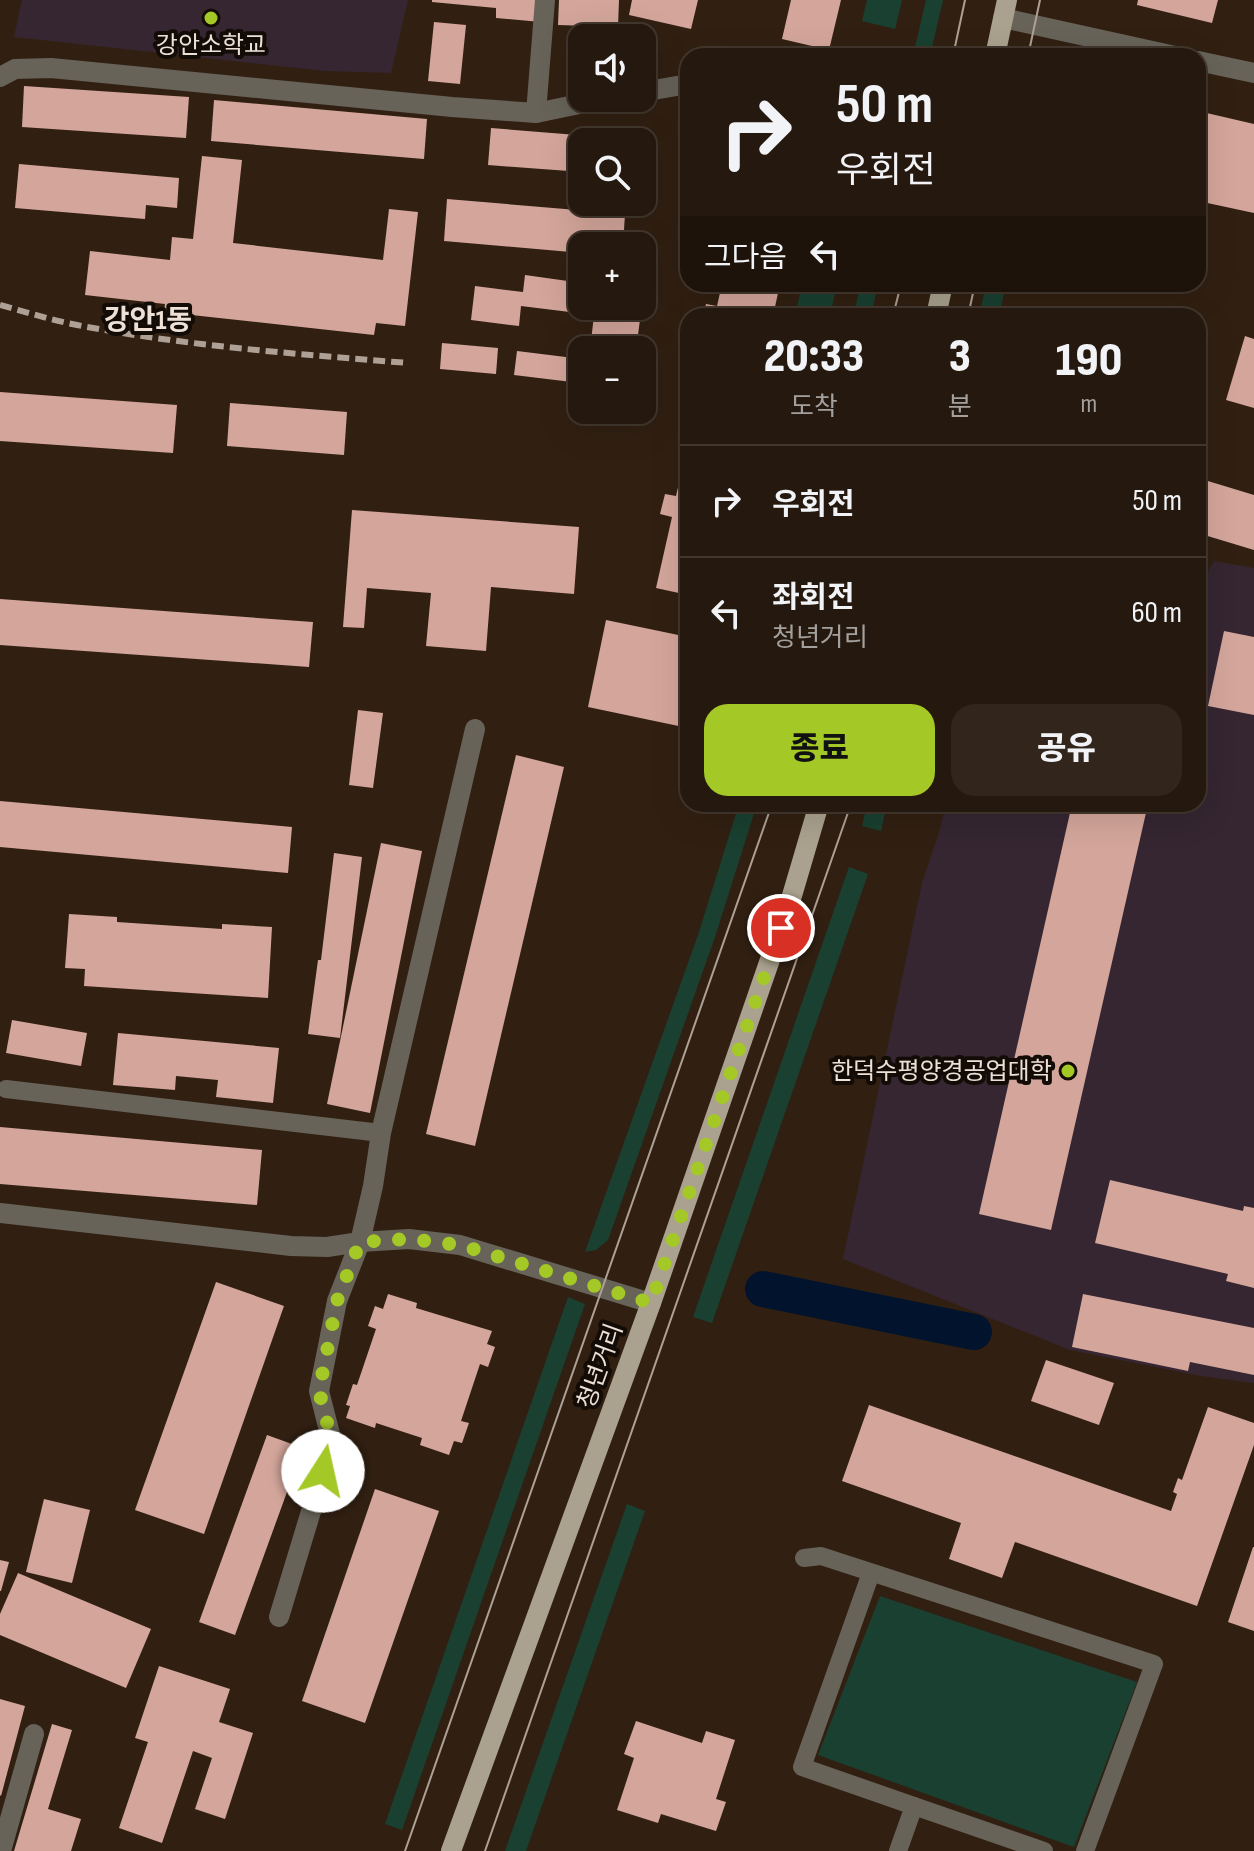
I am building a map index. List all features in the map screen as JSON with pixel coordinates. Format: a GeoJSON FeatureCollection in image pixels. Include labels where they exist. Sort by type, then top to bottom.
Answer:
{"type":"FeatureCollection","features":[{"type":"Feature","properties":{"kind":"main road"},"geometry":{"type":"LineString","coordinates":[[997,48],[1005,9]]}},
{"type":"Feature","properties":{"kind":"main road","name":"청년거리"},"geometry":{"type":"LineString","coordinates":[[451,1851],[651,1303],[791,899],[817,812]]}},
{"type":"Feature","properties":{"kind":"street"},"geometry":{"type":"LineString","coordinates":[[536,113],[545,0]]}},
{"type":"Feature","properties":{"kind":"street"},"geometry":{"type":"LineString","coordinates":[[1005,9],[1146,48]]}},
{"type":"Feature","properties":{"kind":"street"},"geometry":{"type":"LineString","coordinates":[[1206,63],[1254,73]]}},
{"type":"Feature","properties":{"kind":"street"},"geometry":{"type":"LineString","coordinates":[[0,77],[15,69],[51,68],[536,113],[568,106]]}},
{"type":"Feature","properties":{"kind":"street"},"geometry":{"type":"LineString","coordinates":[[656,90],[680,85]]}},
{"type":"Feature","properties":{"kind":"street"},"geometry":{"type":"LineString","coordinates":[[279,1617],[332,1442],[319,1391],[337,1301],[360,1242],[381,1133],[475,729]]}},
{"type":"Feature","properties":{"kind":"street"},"geometry":{"type":"LineString","coordinates":[[0,1213],[291,1246],[327,1247],[409,1239],[460,1245],[651,1303]]}},
{"type":"Feature","properties":{"kind":"street"},"geometry":{"type":"LineString","coordinates":[[1,1851],[34,1734]]}},
{"type":"Feature","properties":{"kind":"lane"},"geometry":{"type":"LineString","coordinates":[[6,1089],[381,1133]]}},
{"type":"Feature","properties":{"kind":"lane"},"geometry":{"type":"LineString","coordinates":[[804,1558],[821,1556],[1154,1664],[1085,1851]]}},
{"type":"Feature","properties":{"kind":"lane"},"geometry":{"type":"LineString","coordinates":[[871,1573],[802,1767],[1044,1851]]}},
{"type":"Feature","properties":{"kind":"lane"},"geometry":{"type":"LineString","coordinates":[[898,1851],[914,1806]]}},
{"type":"Feature","properties":{"kind":"shaded area","name":"강안소학교"},"geometry":{"type":"Polygon","coordinates":[[[22,0],[408,0],[391,73],[325,71],[14,37],[22,0]]]}},
{"type":"Feature","properties":{"kind":"shaded area","name":"한덕수평양경공업대학"},"geometry":{"type":"Polygon","coordinates":[[[1214,561],[1254,568],[1254,1383],[1201,1376],[1070,1350],[843,1259],[922,883],[944,812],[1206,812],[1206,574],[1214,561]]]}},
{"type":"Feature","properties":{"kind":"green space"},"geometry":{"type":"Polygon","coordinates":[[[867,0],[902,0],[895,29],[862,21],[867,0]]]}},
{"type":"Feature","properties":{"kind":"green space"},"geometry":{"type":"Polygon","coordinates":[[[926,0],[943,0],[932,48],[915,48],[926,0]]]}},
{"type":"Feature","properties":{"kind":"green space"},"geometry":{"type":"Polygon","coordinates":[[[800,292],[835,292],[832,308],[797,308],[800,292]]]}},
{"type":"Feature","properties":{"kind":"green space"},"geometry":{"type":"Polygon","coordinates":[[[859,292],[876,292],[873,308],[855,308],[859,292]]]}},
{"type":"Feature","properties":{"kind":"green space"},"geometry":{"type":"Polygon","coordinates":[[[984,292],[1004,292],[1001,308],[981,308],[984,292]]]}},
{"type":"Feature","properties":{"kind":"green space"},"geometry":{"type":"Polygon","coordinates":[[[736,812],[754,812],[715,937],[608,1240],[596,1250],[585,1252],[699,932],[736,812]]]}},
{"type":"Feature","properties":{"kind":"green space"},"geometry":{"type":"Polygon","coordinates":[[[865,812],[885,812],[881,831],[862,826],[865,812]]]}},
{"type":"Feature","properties":{"kind":"green space"},"geometry":{"type":"Polygon","coordinates":[[[849,867],[868,874],[712,1323],[693,1317],[849,867]]]}},
{"type":"Feature","properties":{"kind":"green space"},"geometry":{"type":"Polygon","coordinates":[[[568,1297],[585,1304],[402,1830],[385,1824],[568,1297]]]}},
{"type":"Feature","properties":{"kind":"green space"},"geometry":{"type":"Polygon","coordinates":[[[627,1504],[645,1511],[526,1851],[505,1851],[627,1504]]]}},
{"type":"Feature","properties":{"kind":"green space"},"geometry":{"type":"Polygon","coordinates":[[[880,1596],[1137,1682],[1074,1847],[818,1755],[880,1596]]]}},
{"type":"Feature","properties":{"kind":"building"},"geometry":{"type":"Polygon","coordinates":[[[432,0],[543,0],[541,22],[496,18],[496,8],[432,0]]]}},
{"type":"Feature","properties":{"kind":"building"},"geometry":{"type":"Polygon","coordinates":[[[559,0],[619,0],[618,24],[558,25],[559,0]]]}},
{"type":"Feature","properties":{"kind":"building"},"geometry":{"type":"Polygon","coordinates":[[[632,0],[698,0],[691,29],[629,15],[632,0]]]}},
{"type":"Feature","properties":{"kind":"building"},"geometry":{"type":"Polygon","coordinates":[[[791,0],[841,0],[829,48],[782,39],[791,0]]]}},
{"type":"Feature","properties":{"kind":"building"},"geometry":{"type":"Polygon","coordinates":[[[1138,0],[1218,0],[1212,23],[1137,5],[1138,0]]]}},
{"type":"Feature","properties":{"kind":"building"},"geometry":{"type":"Polygon","coordinates":[[[434,22],[466,25],[460,84],[428,81],[434,22]]]}},
{"type":"Feature","properties":{"kind":"building"},"geometry":{"type":"Polygon","coordinates":[[[24,86],[189,97],[186,138],[22,127],[24,86]]]}},
{"type":"Feature","properties":{"kind":"building"},"geometry":{"type":"Polygon","coordinates":[[[214,100],[427,119],[424,159],[211,141],[214,100]]]}},
{"type":"Feature","properties":{"kind":"building"},"geometry":{"type":"Polygon","coordinates":[[[1206,113],[1254,124],[1254,213],[1206,203],[1206,113]]]}},
{"type":"Feature","properties":{"kind":"building"},"geometry":{"type":"Polygon","coordinates":[[[491,128],[568,134],[568,171],[488,165],[491,128]]]}},
{"type":"Feature","properties":{"kind":"building"},"geometry":{"type":"Polygon","coordinates":[[[202,156],[242,160],[233,243],[383,260],[389,209],[418,212],[405,326],[376,323],[374,335],[164,312],[165,304],[85,295],[90,251],[170,260],[172,237],[193,239],[202,156]]]}},
{"type":"Feature","properties":{"kind":"building"},"geometry":{"type":"Polygon","coordinates":[[[19,164],[179,178],[177,208],[146,205],[145,219],[15,208],[19,164]]]}},
{"type":"Feature","properties":{"kind":"building"},"geometry":{"type":"Polygon","coordinates":[[[447,199],[568,209],[568,216],[625,216],[624,232],[568,232],[568,252],[444,241],[447,199]]]}},
{"type":"Feature","properties":{"kind":"building"},"geometry":{"type":"Polygon","coordinates":[[[525,275],[568,281],[568,312],[521,306],[519,326],[471,320],[475,286],[523,292],[525,275]]]}},
{"type":"Feature","properties":{"kind":"building"},"geometry":{"type":"Polygon","coordinates":[[[720,292],[778,292],[775,308],[705,308],[706,304],[717,306],[720,292]]]}},
{"type":"Feature","properties":{"kind":"building"},"geometry":{"type":"Polygon","coordinates":[[[593,320],[640,320],[638,336],[592,336],[593,320]]]}},
{"type":"Feature","properties":{"kind":"building"},"geometry":{"type":"Polygon","coordinates":[[[1245,336],[1254,339],[1254,408],[1226,400],[1245,336]]]}},
{"type":"Feature","properties":{"kind":"building"},"geometry":{"type":"Polygon","coordinates":[[[442,343],[498,348],[496,374],[440,369],[442,343]]]}},
{"type":"Feature","properties":{"kind":"building"},"geometry":{"type":"Polygon","coordinates":[[[517,351],[568,357],[568,382],[514,375],[517,351]]]}},
{"type":"Feature","properties":{"kind":"building"},"geometry":{"type":"Polygon","coordinates":[[[0,392],[177,405],[173,453],[0,441],[0,392]]]}},
{"type":"Feature","properties":{"kind":"building"},"geometry":{"type":"Polygon","coordinates":[[[230,403],[347,412],[344,455],[227,446],[230,403]]]}},
{"type":"Feature","properties":{"kind":"building"},"geometry":{"type":"Polygon","coordinates":[[[680,479],[680,593],[656,588],[672,517],[660,514],[665,494],[676,496],[680,479]]]}},
{"type":"Feature","properties":{"kind":"building"},"geometry":{"type":"Polygon","coordinates":[[[1206,480],[1254,495],[1254,550],[1206,536],[1206,480]]]}},
{"type":"Feature","properties":{"kind":"building"},"geometry":{"type":"Polygon","coordinates":[[[352,510],[579,527],[574,594],[491,587],[486,651],[426,646],[431,593],[367,588],[364,628],[343,627],[352,510]]]}},
{"type":"Feature","properties":{"kind":"building"},"geometry":{"type":"Polygon","coordinates":[[[0,599],[313,622],[309,667],[0,645],[0,599]]]}},
{"type":"Feature","properties":{"kind":"building"},"geometry":{"type":"Polygon","coordinates":[[[606,620],[680,635],[680,726],[588,707],[606,620]]]}},
{"type":"Feature","properties":{"kind":"building"},"geometry":{"type":"Polygon","coordinates":[[[1224,631],[1254,637],[1254,715],[1208,706],[1224,631]]]}},
{"type":"Feature","properties":{"kind":"building"},"geometry":{"type":"Polygon","coordinates":[[[358,710],[383,713],[373,788],[349,785],[358,710]]]}},
{"type":"Feature","properties":{"kind":"building"},"geometry":{"type":"Polygon","coordinates":[[[516,755],[564,767],[475,1146],[426,1134],[516,755]]]}},
{"type":"Feature","properties":{"kind":"building"},"geometry":{"type":"Polygon","coordinates":[[[0,801],[292,827],[288,873],[0,847],[0,801]]]}},
{"type":"Feature","properties":{"kind":"building"},"geometry":{"type":"Polygon","coordinates":[[[1070,812],[1146,812],[1051,1230],[979,1214],[1070,812]]]}},
{"type":"Feature","properties":{"kind":"building"},"geometry":{"type":"Polygon","coordinates":[[[381,843],[422,851],[370,1113],[327,1104],[381,843]]]}},
{"type":"Feature","properties":{"kind":"building"},"geometry":{"type":"Polygon","coordinates":[[[334,853],[362,857],[340,1038],[308,1034],[334,853]]]}},
{"type":"Feature","properties":{"kind":"building"},"geometry":{"type":"Polygon","coordinates":[[[69,914],[117,917],[117,922],[222,929],[222,924],[272,927],[268,998],[84,986],[85,969],[65,968],[69,914]]]}},
{"type":"Feature","properties":{"kind":"building"},"geometry":{"type":"Polygon","coordinates":[[[12,1020],[87,1033],[81,1066],[6,1053],[12,1020]]]}},
{"type":"Feature","properties":{"kind":"building"},"geometry":{"type":"Polygon","coordinates":[[[118,1033],[279,1048],[273,1103],[216,1097],[218,1080],[176,1076],[175,1090],[113,1085],[118,1033]]]}},
{"type":"Feature","properties":{"kind":"building"},"geometry":{"type":"Polygon","coordinates":[[[0,1127],[262,1150],[257,1205],[0,1184],[0,1127]]]}},
{"type":"Feature","properties":{"kind":"building"},"geometry":{"type":"Polygon","coordinates":[[[1110,1180],[1243,1211],[1244,1206],[1254,1208],[1254,1288],[1226,1281],[1228,1274],[1095,1243],[1110,1180]]]}},
{"type":"Feature","properties":{"kind":"building"},"geometry":{"type":"Polygon","coordinates":[[[216,1282],[284,1306],[204,1534],[135,1510],[216,1282]]]}},
{"type":"Feature","properties":{"kind":"building"},"geometry":{"type":"Polygon","coordinates":[[[388,1294],[417,1303],[416,1308],[492,1331],[487,1344],[495,1347],[488,1367],[480,1364],[461,1421],[469,1423],[462,1443],[454,1441],[449,1455],[420,1445],[422,1438],[376,1423],[375,1428],[346,1418],[350,1406],[346,1405],[353,1384],[357,1385],[376,1329],[368,1326],[375,1306],[383,1309],[388,1294]]]}},
{"type":"Feature","properties":{"kind":"building"},"geometry":{"type":"Polygon","coordinates":[[[1083,1294],[1254,1328],[1254,1375],[1190,1362],[1188,1371],[1072,1347],[1083,1294]]]}},
{"type":"Feature","properties":{"kind":"building"},"geometry":{"type":"Polygon","coordinates":[[[1046,1360],[1114,1383],[1099,1425],[1031,1401],[1046,1360]]]}},
{"type":"Feature","properties":{"kind":"building"},"geometry":{"type":"Polygon","coordinates":[[[869,1405],[1171,1511],[1177,1494],[1173,1492],[1178,1478],[1182,1480],[1208,1407],[1254,1423],[1254,1445],[1197,1606],[1015,1542],[1002,1578],[949,1559],[961,1523],[842,1481],[869,1405]]]}},
{"type":"Feature","properties":{"kind":"building"},"geometry":{"type":"Polygon","coordinates":[[[267,1435],[303,1448],[235,1635],[199,1622],[267,1435]]]}},
{"type":"Feature","properties":{"kind":"building"},"geometry":{"type":"Polygon","coordinates":[[[375,1489],[439,1511],[365,1723],[302,1701],[375,1489]]]}},
{"type":"Feature","properties":{"kind":"building"},"geometry":{"type":"Polygon","coordinates":[[[44,1499],[90,1510],[72,1583],[26,1572],[44,1499]]]}},
{"type":"Feature","properties":{"kind":"building"},"geometry":{"type":"Polygon","coordinates":[[[1254,1547],[1254,1631],[1228,1622],[1254,1547]]]}},
{"type":"Feature","properties":{"kind":"building"},"geometry":{"type":"Polygon","coordinates":[[[0,1560],[9,1562],[1,1591],[0,1591],[0,1560]]]}},
{"type":"Feature","properties":{"kind":"building"},"geometry":{"type":"Polygon","coordinates":[[[18,1573],[151,1629],[126,1688],[0,1635],[0,1614],[18,1573]]]}},
{"type":"Feature","properties":{"kind":"building"},"geometry":{"type":"Polygon","coordinates":[[[159,1666],[230,1689],[219,1722],[253,1733],[225,1819],[195,1809],[212,1758],[193,1751],[162,1843],[119,1828],[148,1742],[135,1738],[159,1666]]]}},
{"type":"Feature","properties":{"kind":"building"},"geometry":{"type":"Polygon","coordinates":[[[0,1699],[25,1706],[1,1796],[0,1795],[0,1699]]]}},
{"type":"Feature","properties":{"kind":"building"},"geometry":{"type":"Polygon","coordinates":[[[636,1721],[702,1743],[706,1731],[735,1740],[716,1799],[726,1802],[716,1831],[661,1814],[658,1823],[617,1810],[634,1758],[624,1754],[636,1721]]]}},
{"type":"Feature","properties":{"kind":"building"},"geometry":{"type":"Polygon","coordinates":[[[52,1724],[72,1730],[48,1809],[81,1819],[71,1851],[14,1851],[52,1724]]]}},
{"type":"Feature","properties":{"kind":"waterway"},"geometry":{"type":"LineString","coordinates":[[763,1289],[974,1332]]}},
{"type":"Feature","properties":{"kind":"tram line"},"geometry":{"type":"LineString","coordinates":[[955,48],[965,0]]}},
{"type":"Feature","properties":{"kind":"tram line"},"geometry":{"type":"LineString","coordinates":[[1030,48],[1040,0]]}},
{"type":"Feature","properties":{"kind":"tram line"},"geometry":{"type":"LineString","coordinates":[[895,308],[899,292]]}},
{"type":"Feature","properties":{"kind":"tram line"},"geometry":{"type":"LineString","coordinates":[[970,308],[973,292]]}},
{"type":"Feature","properties":{"kind":"tram line"},"geometry":{"type":"LineString","coordinates":[[405,1851],[769,812]]}},
{"type":"Feature","properties":{"kind":"tram line"},"geometry":{"type":"LineString","coordinates":[[485,1851],[848,812]]}},
{"type":"Feature","properties":{"kind":"railway"},"geometry":{"type":"LineString","coordinates":[[0,305],[67,323],[159,339],[408,363]]}},
{"type":"Feature","properties":{"kind":"place","name":"강안소학교"},"geometry":{"type":"Point","coordinates":[211,18]}},
{"type":"Feature","properties":{"kind":"place","name":"한덕수평양경공업대학"},"geometry":{"type":"Point","coordinates":[1068,1071]}},
{"type":"Feature","properties":{"kind":"district","name":"강안1동"},"geometry":{"type":"Point","coordinates":[148,319]}},
{"type":"Feature","properties":{"kind":"route"},"geometry":{"type":"LineString","coordinates":[[323,1471],[332,1442],[319,1391],[337,1301],[360,1242],[409,1239],[460,1245],[651,1303],[781,928]]}}]}
